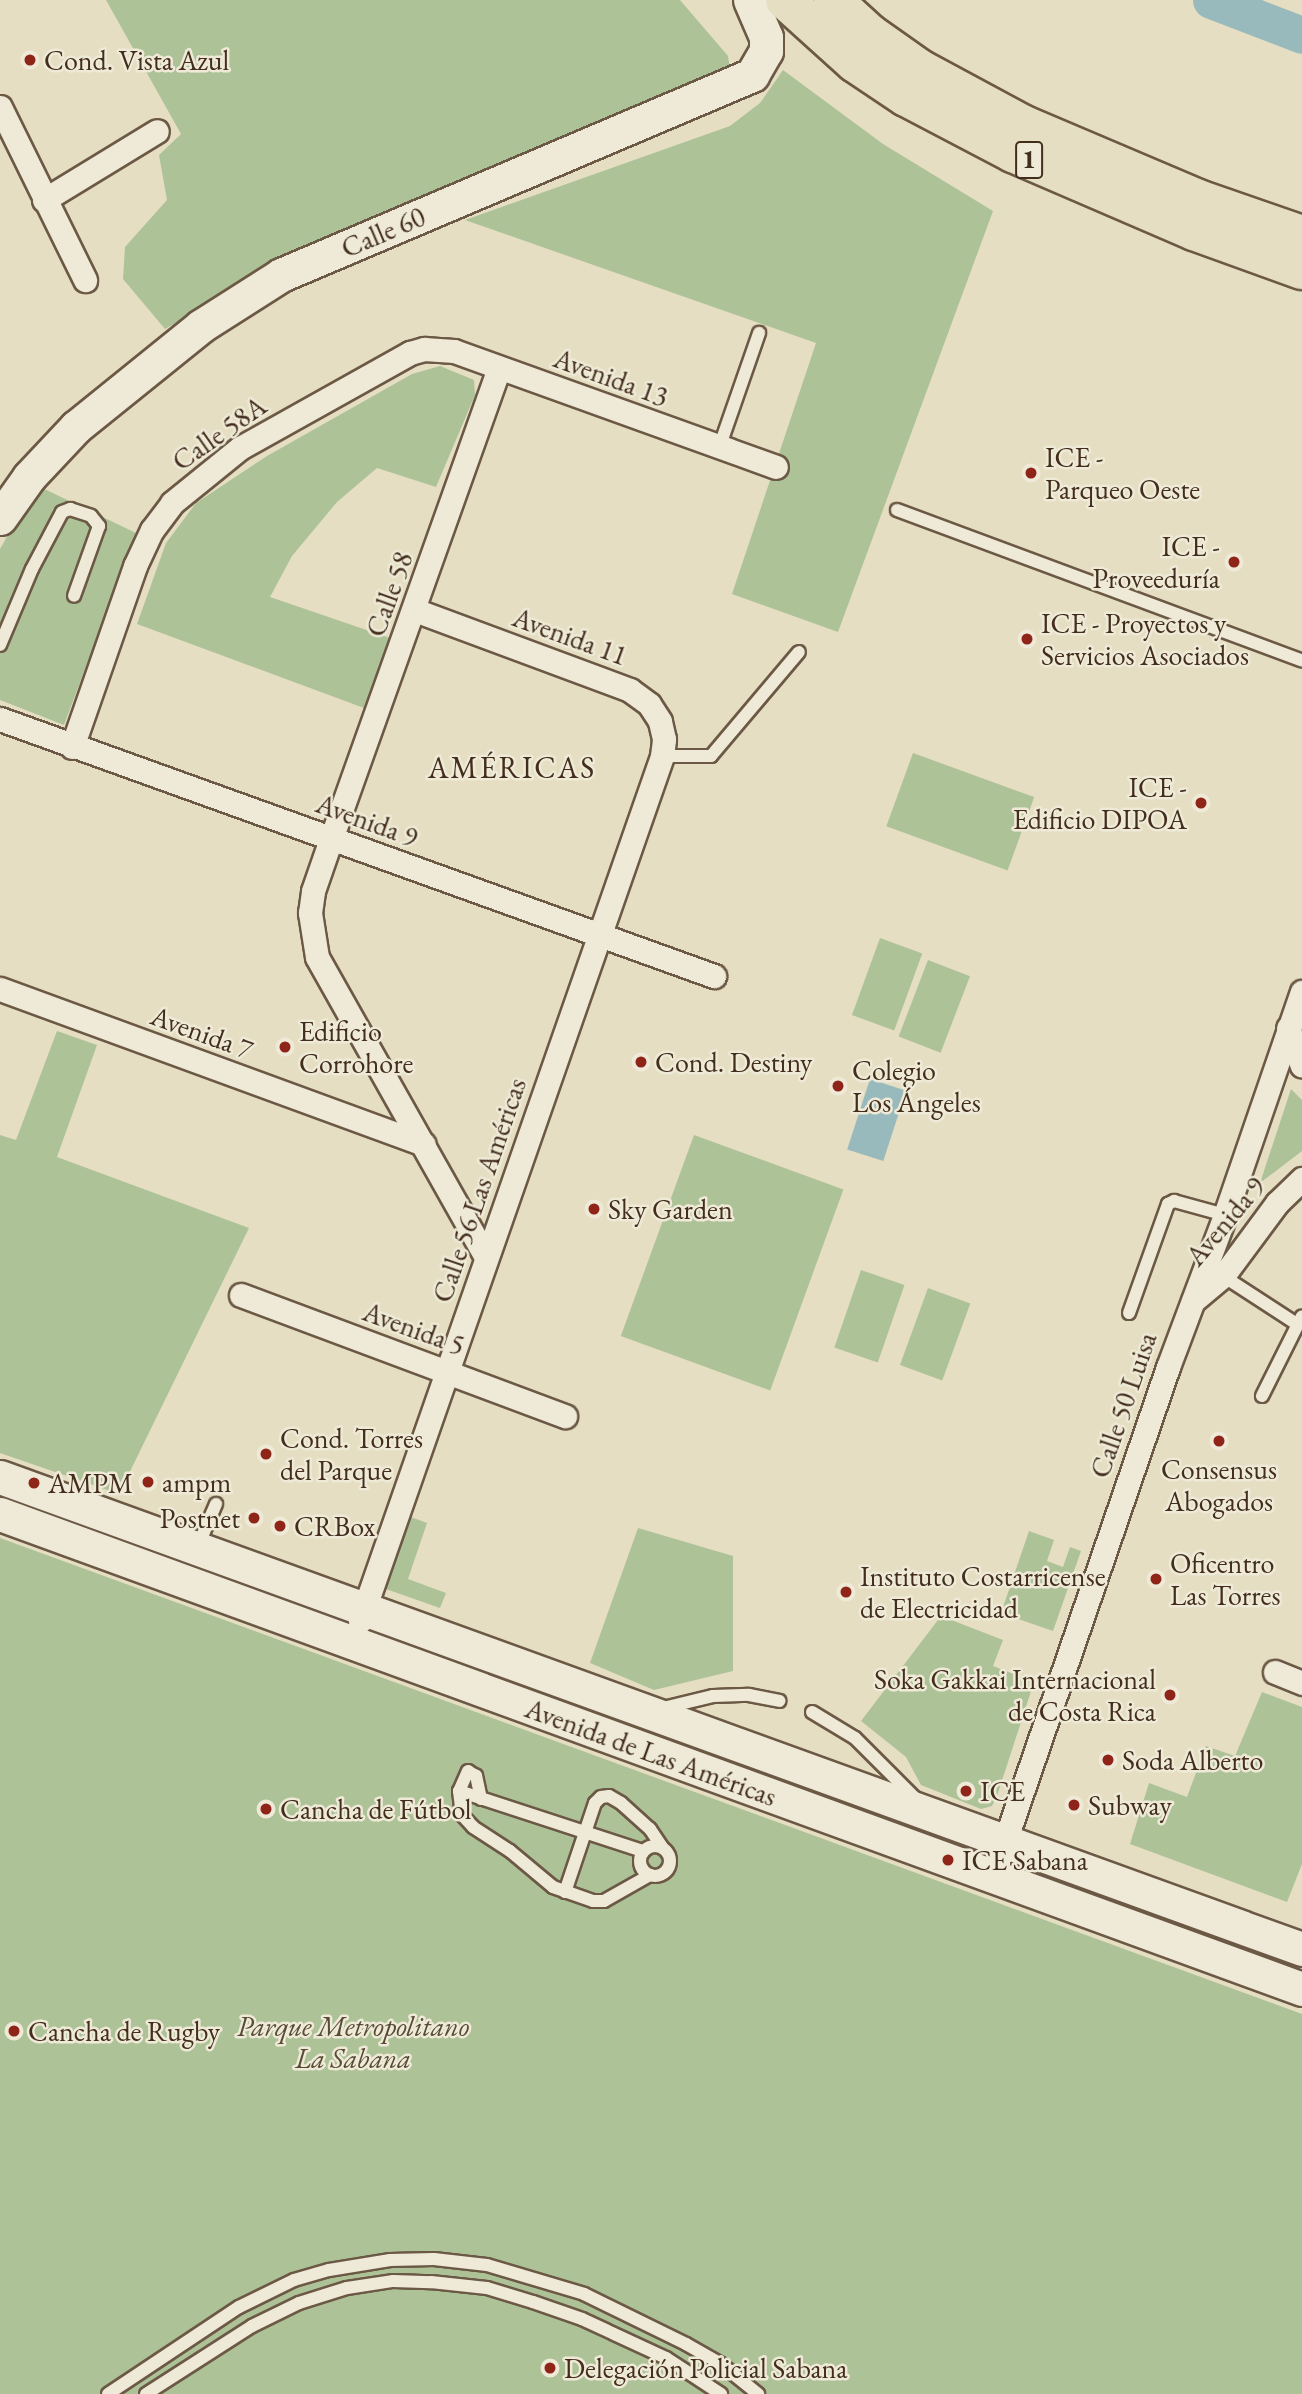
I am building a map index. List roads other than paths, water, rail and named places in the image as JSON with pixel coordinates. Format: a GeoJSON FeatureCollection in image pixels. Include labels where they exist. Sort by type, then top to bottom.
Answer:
{"type":"FeatureCollection","features":[{"type":"Feature","properties":{"kind":"highway","name":"1"},"geometry":{"type":"LineString","coordinates":[[785,0],[855,62],[906,97],[1038,163],[1194,231],[1302,270]]}},
{"type":"Feature","properties":{"kind":"highway","name":"1"},"geometry":{"type":"LineString","coordinates":[[833,0],[869,33],[920,69],[1024,125],[1198,198],[1302,235]]}},
{"type":"Feature","properties":{"kind":"main road","name":"Calle 60"},"geometry":{"type":"LineString","coordinates":[[0,518],[29,477],[76,427],[201,326],[281,275],[752,75],[766,51],[766,37],[750,0]]}},
{"type":"Feature","properties":{"kind":"main road","name":"Avenida de Las Américas"},"geometry":{"type":"LineString","coordinates":[[0,1477],[1301,1945]]}},
{"type":"Feature","properties":{"kind":"main road","name":"Avenida de Las Américas"},"geometry":{"type":"LineString","coordinates":[[0,1514],[1293,1986]]}},
{"type":"Feature","properties":{"kind":"street"},"geometry":{"type":"LineString","coordinates":[[0,107],[85,280]]}},
{"type":"Feature","properties":{"kind":"street"},"geometry":{"type":"LineString","coordinates":[[44,200],[157,131]]}},
{"type":"Feature","properties":{"kind":"street","name":"Avenida 13"},"geometry":{"type":"LineString","coordinates":[[424,349],[454,351],[776,467]]}},
{"type":"Feature","properties":{"kind":"street","name":"Calle 58A"},"geometry":{"type":"LineString","coordinates":[[72,747],[135,566],[152,530],[172,503],[240,448],[396,360],[424,349]]}},
{"type":"Feature","properties":{"kind":"street","name":"Calle 58"},"geometry":{"type":"LineString","coordinates":[[486,1257],[317,957],[310,913],[313,891],[331,839],[415,610],[499,368]]}},
{"type":"Feature","properties":{"kind":"street","name":"Avenida 11"},"geometry":{"type":"LineString","coordinates":[[415,610],[630,690],[649,704],[660,720],[664,739],[662,756]]}},
{"type":"Feature","properties":{"kind":"street","name":"Avenida 9"},"geometry":{"type":"LineString","coordinates":[[0,719],[714,976]]}},
{"type":"Feature","properties":{"kind":"street","name":"Calle 56 Las Américas"},"geometry":{"type":"LineString","coordinates":[[352,1642],[662,756]]}},
{"type":"Feature","properties":{"kind":"street","name":"Avenida 7"},"geometry":{"type":"LineString","coordinates":[[0,989],[424,1144]]}},
{"type":"Feature","properties":{"kind":"street","name":"Calle 50 Luisa"},"geometry":{"type":"LineString","coordinates":[[993,1876],[1302,992]]}},
{"type":"Feature","properties":{"kind":"street"},"geometry":{"type":"LineString","coordinates":[[1288,1028],[1302,1066]]}},
{"type":"Feature","properties":{"kind":"street","name":"Avenida 9"},"geometry":{"type":"LineString","coordinates":[[1192,1301],[1223,1276],[1277,1203],[1302,1179]]}},
{"type":"Feature","properties":{"kind":"street","name":"Avenida 5"},"geometry":{"type":"LineString","coordinates":[[241,1295],[565,1416]]}},
{"type":"Feature","properties":{"kind":"street"},"geometry":{"type":"LineString","coordinates":[[1275,1672],[1302,1683]]}},
{"type":"Feature","properties":{"kind":"street"},"geometry":{"type":"LineString","coordinates":[[1293,1986],[1301,1945]]}},
{"type":"Feature","properties":{"kind":"lane"},"geometry":{"type":"LineString","coordinates":[[719,448],[759,333]]}},
{"type":"Feature","properties":{"kind":"lane"},"geometry":{"type":"LineString","coordinates":[[0,645],[32,569],[62,512],[70,509],[91,516],[99,526],[74,596]]}},
{"type":"Feature","properties":{"kind":"lane"},"geometry":{"type":"LineString","coordinates":[[897,510],[1302,661]]}},
{"type":"Feature","properties":{"kind":"lane"},"geometry":{"type":"LineString","coordinates":[[662,756],[711,756],[799,652]]}},
{"type":"Feature","properties":{"kind":"lane"},"geometry":{"type":"LineString","coordinates":[[1129,1313],[1168,1204],[1174,1201],[1225,1215]]}},
{"type":"Feature","properties":{"kind":"lane"},"geometry":{"type":"LineString","coordinates":[[1223,1276],[1300,1320],[1262,1396]]}},
{"type":"Feature","properties":{"kind":"lane"},"geometry":{"type":"LineString","coordinates":[[197,1548],[216,1504]]}},
{"type":"Feature","properties":{"kind":"lane"},"geometry":{"type":"LineString","coordinates":[[649,1712],[713,1696],[749,1695],[779,1701]]}},
{"type":"Feature","properties":{"kind":"lane"},"geometry":{"type":"LineString","coordinates":[[811,1712],[855,1738],[871,1751],[926,1812]]}},
{"type":"Feature","properties":{"kind":"lane"},"geometry":{"type":"LineString","coordinates":[[481,1799],[473,1772],[464,1775],[459,1791],[463,1815],[473,1827],[510,1851],[543,1881],[565,1892],[593,1902],[604,1901],[650,1875],[664,1873],[670,1864],[669,1854],[650,1829],[609,1796],[601,1797],[596,1803],[565,1892]]}},
{"type":"Feature","properties":{"kind":"lane"},"geometry":{"type":"LineString","coordinates":[[459,1791],[643,1851],[652,1846],[662,1847]]}},
{"type":"Feature","properties":{"kind":"lane"},"geometry":{"type":"LineString","coordinates":[[643,1851],[640,1865],[650,1875]]}},
{"type":"Feature","properties":{"kind":"lane"},"geometry":{"type":"LineString","coordinates":[[108,2394],[239,2307],[294,2280],[341,2268],[390,2260],[423,2259],[487,2265],[584,2294],[654,2327],[720,2364],[758,2394]]}},
{"type":"Feature","properties":{"kind":"lane"},"geometry":{"type":"LineString","coordinates":[[146,2394],[252,2326],[299,2303],[347,2288],[406,2281],[487,2288],[582,2319],[666,2358],[721,2394]]}},
{"type":"Feature","properties":{"kind":"lane"},"geometry":{"type":"LineString","coordinates":[[239,2307],[252,2326]]}},
{"type":"Feature","properties":{"kind":"water"},"geometry":{"type":"Polygon","coordinates":[[[870,1079],[906,1091],[883,1161],[847,1149],[870,1079]]]}},
{"type":"Feature","properties":{"kind":"waterway"},"geometry":{"type":"LineString","coordinates":[[1211,0],[1302,35]]}},
{"type":"Feature","properties":{"kind":"place","name":"Cond. Vista Azul"},"geometry":{"type":"Point","coordinates":[30,60]}},
{"type":"Feature","properties":{"kind":"place","name":"ICE - Parqueo Oeste"},"geometry":{"type":"Point","coordinates":[1031,473]}},
{"type":"Feature","properties":{"kind":"place","name":"ICE - Proveeduría"},"geometry":{"type":"Point","coordinates":[1234,562]}},
{"type":"Feature","properties":{"kind":"place","name":"ICE - Proyectos y Servicios Asociados"},"geometry":{"type":"Point","coordinates":[1027,639]}},
{"type":"Feature","properties":{"kind":"place","name":"ICE - Edificio DIPOA"},"geometry":{"type":"Point","coordinates":[1201,803]}},
{"type":"Feature","properties":{"kind":"place","name":"Edificio Corrohore"},"geometry":{"type":"Point","coordinates":[285,1047]}},
{"type":"Feature","properties":{"kind":"place","name":"Cond. Destiny"},"geometry":{"type":"Point","coordinates":[641,1062]}},
{"type":"Feature","properties":{"kind":"place","name":"Colegio Los Ángeles"},"geometry":{"type":"Point","coordinates":[838,1086]}},
{"type":"Feature","properties":{"kind":"place","name":"Sky Garden"},"geometry":{"type":"Point","coordinates":[594,1209]}},
{"type":"Feature","properties":{"kind":"place","name":"Consensus Abogados"},"geometry":{"type":"Point","coordinates":[1219,1441]}},
{"type":"Feature","properties":{"kind":"place","name":"Cond. Torres del Parque"},"geometry":{"type":"Point","coordinates":[266,1454]}},
{"type":"Feature","properties":{"kind":"place","name":"ampm"},"geometry":{"type":"Point","coordinates":[148,1482]}},
{"type":"Feature","properties":{"kind":"place","name":"AMPM"},"geometry":{"type":"Point","coordinates":[34,1483]}},
{"type":"Feature","properties":{"kind":"place","name":"Postnet"},"geometry":{"type":"Point","coordinates":[254,1518]}},
{"type":"Feature","properties":{"kind":"place","name":"CRBox"},"geometry":{"type":"Point","coordinates":[280,1526]}},
{"type":"Feature","properties":{"kind":"place","name":"Oficentro Las Torres"},"geometry":{"type":"Point","coordinates":[1156,1579]}},
{"type":"Feature","properties":{"kind":"place","name":"Instituto Costarricense de Electricidad"},"geometry":{"type":"Point","coordinates":[846,1592]}},
{"type":"Feature","properties":{"kind":"place","name":"Soka Gakkai Internacional de Costa Rica"},"geometry":{"type":"Point","coordinates":[1170,1695]}},
{"type":"Feature","properties":{"kind":"place","name":"Soda Alberto"},"geometry":{"type":"Point","coordinates":[1108,1760]}},
{"type":"Feature","properties":{"kind":"place","name":"ICE"},"geometry":{"type":"Point","coordinates":[966,1791]}},
{"type":"Feature","properties":{"kind":"place","name":"Subway"},"geometry":{"type":"Point","coordinates":[1074,1805]}},
{"type":"Feature","properties":{"kind":"place","name":"Cancha de Fútbol"},"geometry":{"type":"Point","coordinates":[266,1809]}},
{"type":"Feature","properties":{"kind":"place","name":"ICE Sabana"},"geometry":{"type":"Point","coordinates":[948,1860]}},
{"type":"Feature","properties":{"kind":"place","name":"Cancha de Rugby"},"geometry":{"type":"Point","coordinates":[14,2031]}},
{"type":"Feature","properties":{"kind":"place","name":"Delegación Policial Sabana"},"geometry":{"type":"Point","coordinates":[550,2368]}},
{"type":"Feature","properties":{"kind":"district","name":"AMÉRICAS"},"geometry":{"type":"Point","coordinates":[512,768]}},
{"type":"Feature","properties":{"kind":"park label","name":"Parque Metropolitano La Sabana"},"geometry":{"type":"Point","coordinates":[353,2042]}}]}
